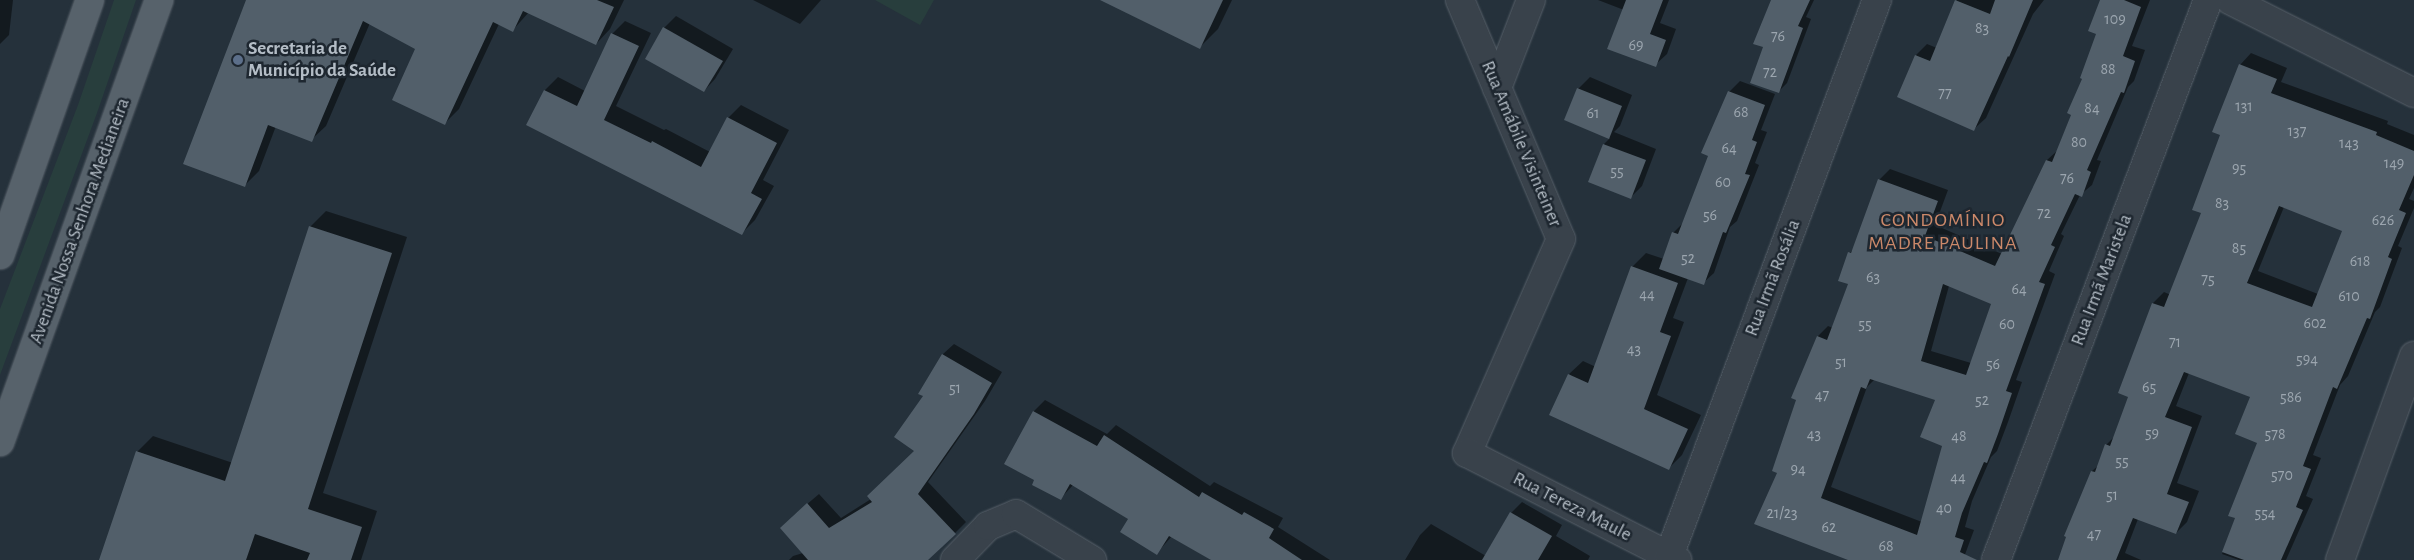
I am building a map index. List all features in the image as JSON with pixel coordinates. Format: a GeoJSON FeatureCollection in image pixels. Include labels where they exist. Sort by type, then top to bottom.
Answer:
{"type":"FeatureCollection","features":[{"type":"Feature","properties":{"kind":"main road"},"geometry":{"type":"LineString","coordinates":[[0,255],[90,0]]}},
{"type":"Feature","properties":{"kind":"main road","name":"Avenida Nossa Senhora Medianeira"},"geometry":{"type":"LineString","coordinates":[[0,442],[159,0]]}},
{"type":"Feature","properties":{"kind":"street","name":"Rua Amábile Visinteiner"},"geometry":{"type":"LineString","coordinates":[[1460,0],[1561,239],[1467,454]]}},
{"type":"Feature","properties":{"kind":"street"},"geometry":{"type":"LineString","coordinates":[[1497,88],[1531,0]]}},
{"type":"Feature","properties":{"kind":"street","name":"Rua Irmã Rosália"},"geometry":{"type":"LineString","coordinates":[[1673,558],[1877,0]]}},
{"type":"Feature","properties":{"kind":"street","name":"Rua Irmã Maristela"},"geometry":{"type":"LineString","coordinates":[[1996,560],[2208,0]]}},
{"type":"Feature","properties":{"kind":"street"},"geometry":{"type":"LineString","coordinates":[[2230,0],[2414,93]]}},
{"type":"Feature","properties":{"kind":"street"},"geometry":{"type":"LineString","coordinates":[[2340,560],[2414,356]]}},
{"type":"Feature","properties":{"kind":"street","name":"Rua Tereza Maule"},"geometry":{"type":"LineString","coordinates":[[1467,454],[1673,558]]}},
{"type":"Feature","properties":{"kind":"street"},"geometry":{"type":"LineString","coordinates":[[955,560],[988,526],[1016,514],[1092,560]]}},
{"type":"Feature","properties":{"kind":"green space"},"geometry":{"type":"Polygon","coordinates":[[[114,0],[136,0],[97,113],[0,375],[0,309],[78,105],[114,0]]]}},
{"type":"Feature","properties":{"kind":"green space"},"geometry":{"type":"Polygon","coordinates":[[[875,0],[934,0],[920,25],[875,0]]]}},
{"type":"Feature","properties":{"kind":"building"},"geometry":{"type":"Polygon","coordinates":[[[246,0],[597,0],[614,7],[596,45],[523,11],[513,32],[493,22],[445,125],[392,100],[415,49],[363,21],[312,142],[268,125],[245,187],[183,164],[246,0]]]}},
{"type":"Feature","properties":{"kind":"building"},"geometry":{"type":"Polygon","coordinates":[[[1100,0],[1223,0],[1200,49],[1100,0]]]}},
{"type":"Feature","properties":{"kind":"building"},"geometry":{"type":"Polygon","coordinates":[[[1626,0],[1663,0],[1650,34],[1666,40],[1656,67],[1607,49],[1626,0]]]}},
{"type":"Feature","properties":{"kind":"building"},"geometry":{"type":"Polygon","coordinates":[[[1771,0],[1810,0],[1798,26],[1803,28],[1779,93],[1750,83],[1763,47],[1753,44],[1771,0]]]}},
{"type":"Feature","properties":{"kind":"building"},"geometry":{"type":"Polygon","coordinates":[[[1955,0],[1990,14],[1995,0],[2033,0],[2009,57],[1974,131],[1897,97],[1915,55],[1930,61],[1955,0]]]}},
{"type":"Feature","properties":{"kind":"building"},"geometry":{"type":"Polygon","coordinates":[[[2100,0],[2124,0],[2141,7],[2123,56],[2135,61],[2124,93],[2121,92],[2087,170],[2091,172],[2082,197],[2075,194],[2051,245],[2055,247],[2039,282],[2045,284],[2006,391],[2012,393],[1987,463],[1984,462],[1962,513],[1955,537],[1964,540],[1960,552],[1977,560],[1848,560],[1754,524],[1777,473],[1772,471],[1796,400],[1791,398],[1817,336],[1827,340],[1848,284],[1838,281],[1848,252],[1851,253],[1878,179],[1938,201],[1925,236],[1995,266],[2046,160],[2052,162],[2071,115],[2067,113],[2082,79],[2080,78],[2096,34],[2088,31],[2100,0]],[[1943,284],[1921,361],[1966,375],[1991,304],[1943,284]],[[1870,379],[1866,389],[1861,387],[1821,498],[1917,535],[1942,446],[1920,437],[1935,400],[1870,379]]]}},
{"type":"Feature","properties":{"kind":"building"},"geometry":{"type":"Polygon","coordinates":[[[663,27],[723,61],[704,92],[645,59],[663,27]]]}},
{"type":"Feature","properties":{"kind":"building"},"geometry":{"type":"Polygon","coordinates":[[[611,33],[639,46],[604,120],[651,143],[652,141],[701,167],[727,117],[777,143],[751,193],[762,199],[742,235],[526,125],[544,90],[577,106],[611,33]]]}},
{"type":"Feature","properties":{"kind":"building"},"geometry":{"type":"Polygon","coordinates":[[[2239,64],[2277,79],[2271,93],[2377,132],[2376,135],[2414,151],[2414,175],[2399,210],[2406,213],[2388,257],[2392,259],[2370,319],[2367,318],[2337,389],[2333,387],[2303,466],[2311,469],[2296,507],[2303,510],[2281,560],[2244,560],[2222,552],[2235,518],[2228,516],[2257,443],[2235,434],[2250,397],[2184,372],[2165,417],[2192,427],[2167,494],[2189,502],[2176,534],[2133,518],[2116,560],[2058,560],[2066,537],[2064,536],[2091,471],[2095,472],[2105,444],[2110,446],[2128,397],[2118,393],[2152,303],[2164,307],[2201,213],[2192,210],[2220,135],[2212,132],[2239,64]],[[2279,206],[2247,283],[2312,307],[2342,231],[2279,206]]]}},
{"type":"Feature","properties":{"kind":"building"},"geometry":{"type":"Polygon","coordinates":[[[1577,88],[1622,106],[1609,139],[1564,120],[1577,88]]]}},
{"type":"Feature","properties":{"kind":"building"},"geometry":{"type":"Polygon","coordinates":[[[1728,91],[1765,105],[1752,140],[1757,142],[1745,174],[1750,175],[1726,233],[1723,232],[1704,285],[1659,269],[1672,232],[1678,234],[1708,156],[1701,153],[1728,91]]]}},
{"type":"Feature","properties":{"kind":"building"},"geometry":{"type":"Polygon","coordinates":[[[1603,144],[1646,160],[1631,199],[1588,182],[1603,144]]]}},
{"type":"Feature","properties":{"kind":"building"},"geometry":{"type":"Polygon","coordinates":[[[309,226],[392,253],[308,509],[362,527],[351,560],[307,560],[310,553],[255,534],[246,560],[99,560],[136,451],[225,481],[309,226]]]}},
{"type":"Feature","properties":{"kind":"building"},"geometry":{"type":"Polygon","coordinates":[[[1631,266],[1678,283],[1660,332],[1671,336],[1644,409],[1688,429],[1669,470],[1549,415],[1568,374],[1588,383],[1631,266]]]}},
{"type":"Feature","properties":{"kind":"building"},"geometry":{"type":"Polygon","coordinates":[[[942,354],[992,383],[974,414],[918,494],[956,534],[928,560],[808,560],[780,528],[807,503],[829,528],[872,502],[867,496],[914,451],[894,437],[923,396],[918,394],[942,354]]]}},
{"type":"Feature","properties":{"kind":"building"},"geometry":{"type":"Polygon","coordinates":[[[1033,411],[1097,446],[1104,435],[1199,497],[1202,492],[1242,515],[1244,512],[1274,529],[1269,538],[1302,560],[1211,560],[1169,536],[1157,555],[1120,532],[1128,519],[1070,484],[1061,500],[1032,485],[1034,480],[1004,464],[1033,411]]]}},
{"type":"Feature","properties":{"kind":"building"},"geometry":{"type":"Polygon","coordinates":[[[1510,512],[1552,536],[1538,560],[1482,560],[1510,512]]]}},
{"type":"Feature","properties":{"kind":"place","name":"Secretaria de Município da Saúde"},"geometry":{"type":"Point","coordinates":[238,60]}},
{"type":"Feature","properties":{"kind":"district","name":"CONDOMÍNIO MADRE PAULINA"},"geometry":{"type":"Point","coordinates":[1943,232]}}]}
